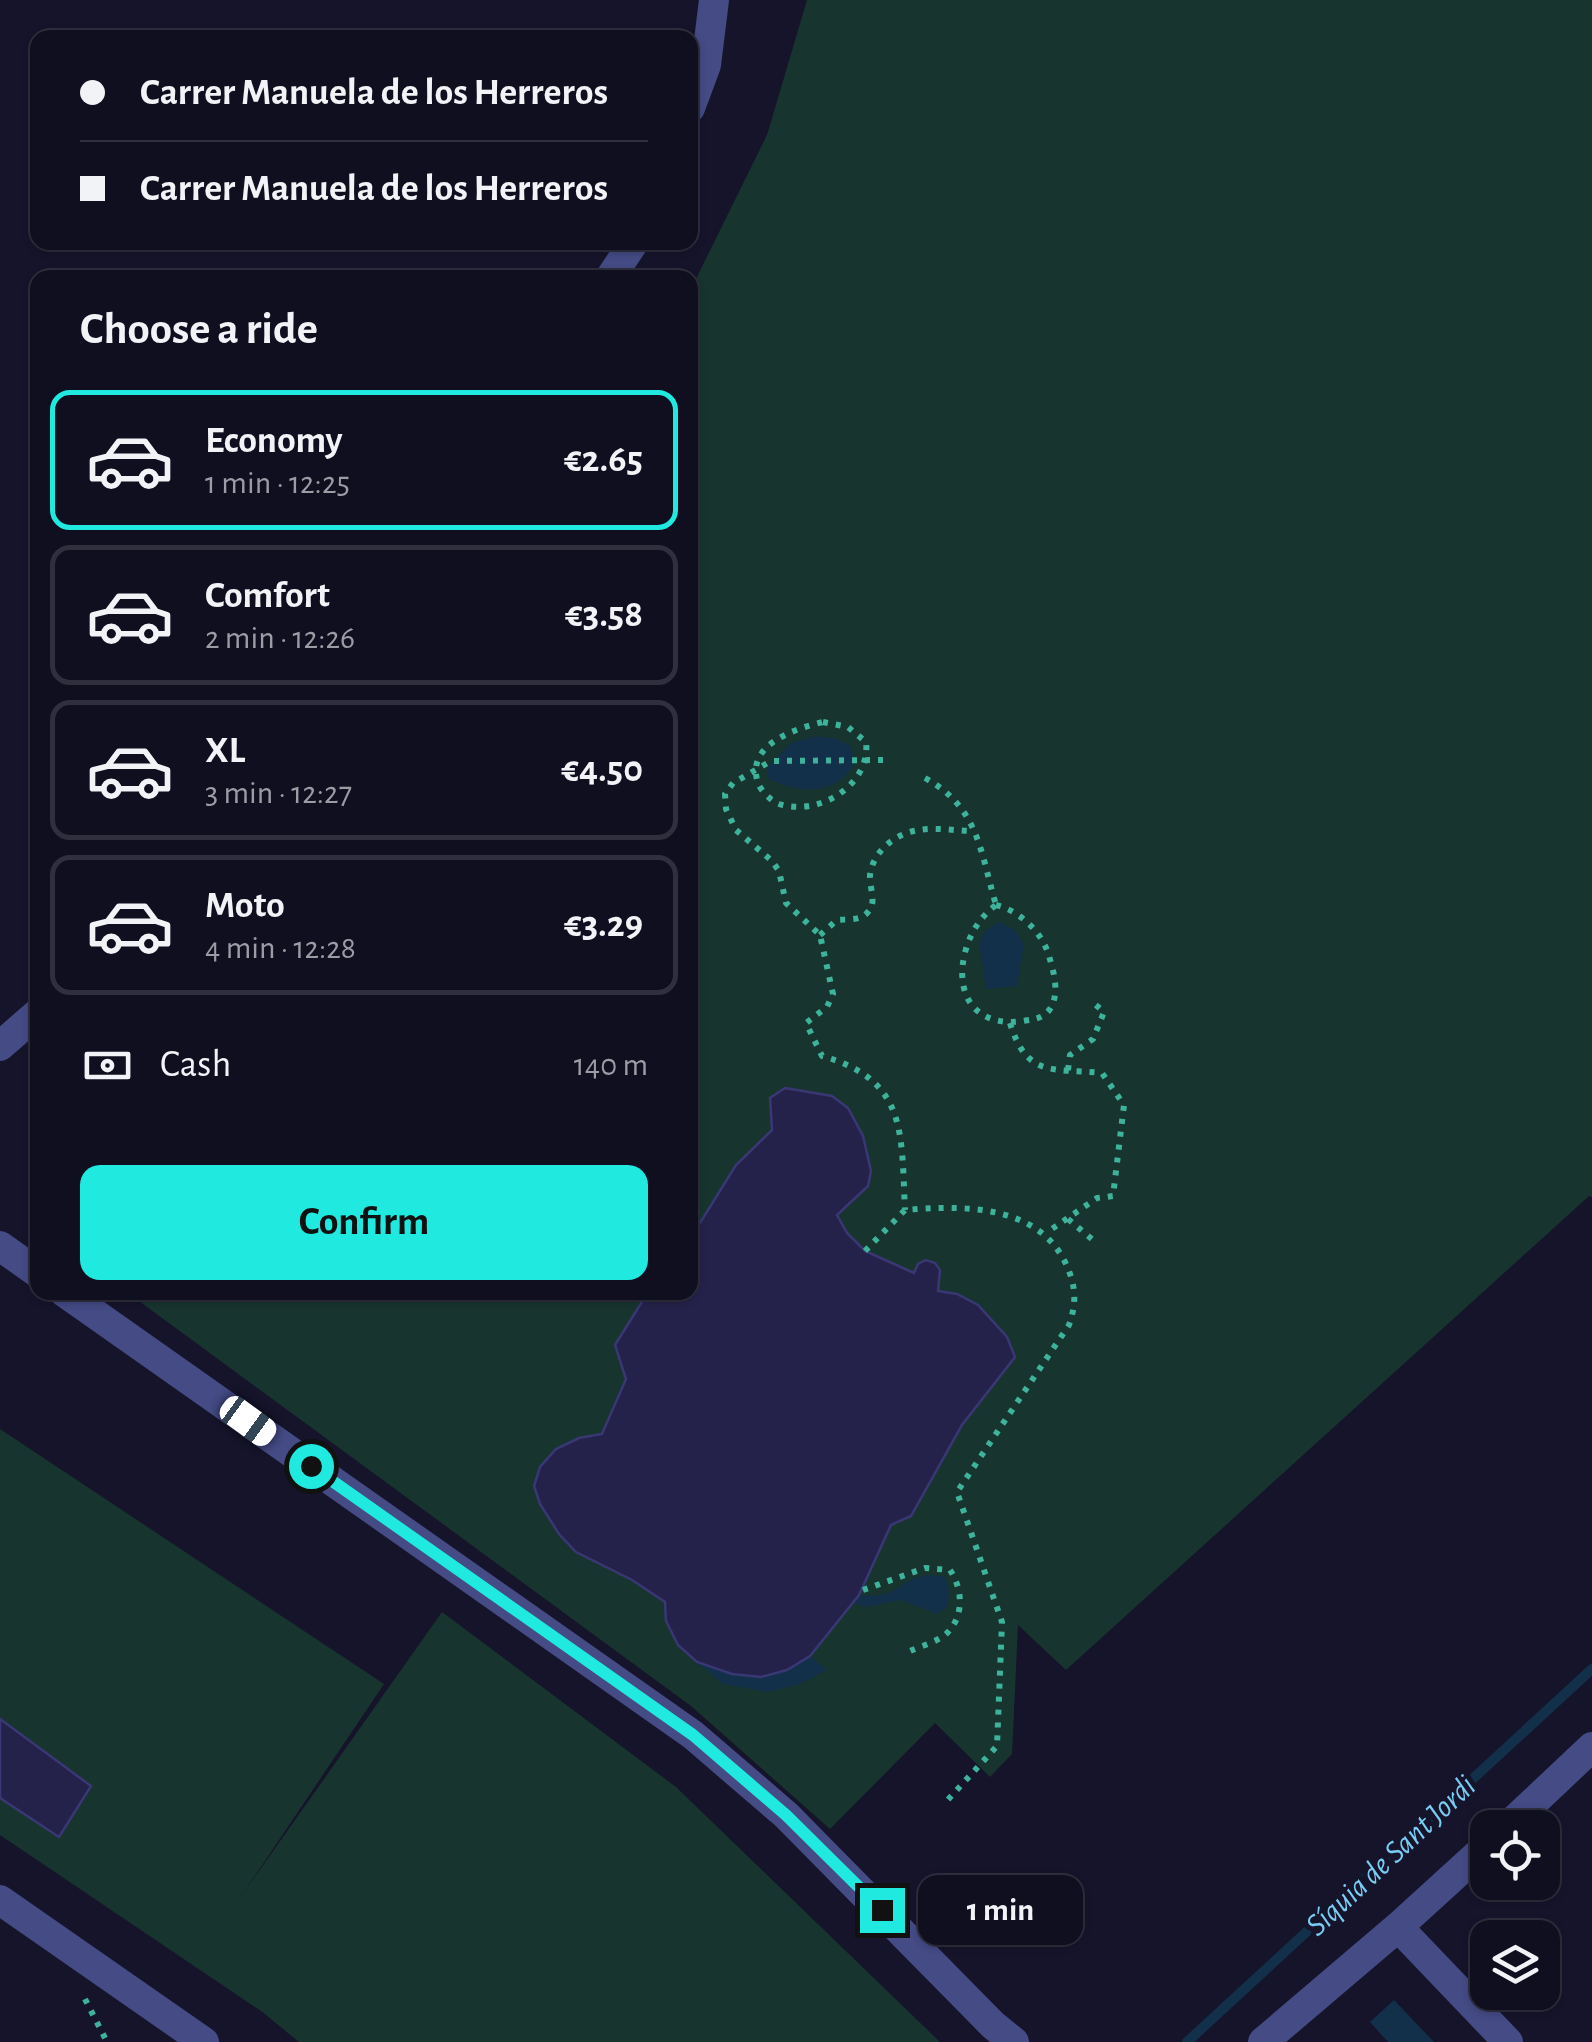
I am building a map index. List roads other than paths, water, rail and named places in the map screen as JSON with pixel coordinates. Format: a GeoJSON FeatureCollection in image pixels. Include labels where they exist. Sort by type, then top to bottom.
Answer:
{"type":"FeatureCollection","features":[{"type":"Feature","properties":{"kind":"street"},"geometry":{"type":"LineString","coordinates":[[698,86],[706,65],[714,0]]}},
{"type":"Feature","properties":{"kind":"street"},"geometry":{"type":"LineString","coordinates":[[0,1046],[30,1020]]}},
{"type":"Feature","properties":{"kind":"street"},"geometry":{"type":"LineString","coordinates":[[0,1246],[30,1267]]}},
{"type":"Feature","properties":{"kind":"street"},"geometry":{"type":"LineString","coordinates":[[75,1300],[693,1735],[786,1815],[1001,2036]]}},
{"type":"Feature","properties":{"kind":"street"},"geometry":{"type":"LineString","coordinates":[[1525,1810],[1592,1748]]}},
{"type":"Feature","properties":{"kind":"street"},"geometry":{"type":"LineString","coordinates":[[1264,2042],[1470,1861]]}},
{"type":"Feature","properties":{"kind":"street"},"geometry":{"type":"LineString","coordinates":[[0,1900],[204,2042]]}},
{"type":"Feature","properties":{"kind":"street"},"geometry":{"type":"LineString","coordinates":[[1398,1928],[1508,2042]]}},
{"type":"Feature","properties":{"kind":"water"},"geometry":{"type":"Polygon","coordinates":[[[817,736],[851,746],[855,762],[838,782],[804,789],[767,778],[767,768],[791,743],[817,736]]]}},
{"type":"Feature","properties":{"kind":"water"},"geometry":{"type":"Polygon","coordinates":[[[999,922],[1015,930],[1024,944],[1017,986],[986,989],[979,941],[985,931],[999,922]]]}},
{"type":"Feature","properties":{"kind":"water"},"geometry":{"type":"Polygon","coordinates":[[[930,1575],[945,1577],[949,1591],[948,1606],[937,1614],[900,1600],[867,1607],[852,1603],[859,1595],[883,1594],[930,1575]]]}},
{"type":"Feature","properties":{"kind":"water"},"geometry":{"type":"Polygon","coordinates":[[[810,1656],[827,1670],[800,1684],[768,1692],[723,1684],[697,1662],[755,1675],[781,1671],[810,1656]]]}},
{"type":"Feature","properties":{"kind":"water"},"geometry":{"type":"Polygon","coordinates":[[[1394,2000],[1434,2042],[1388,2042],[1370,2022],[1394,2000]]]}},
{"type":"Feature","properties":{"kind":"waterway","name":"Síquia de Sant Jordi"},"geometry":{"type":"LineString","coordinates":[[1187,2042],[1592,1669]]}}]}
